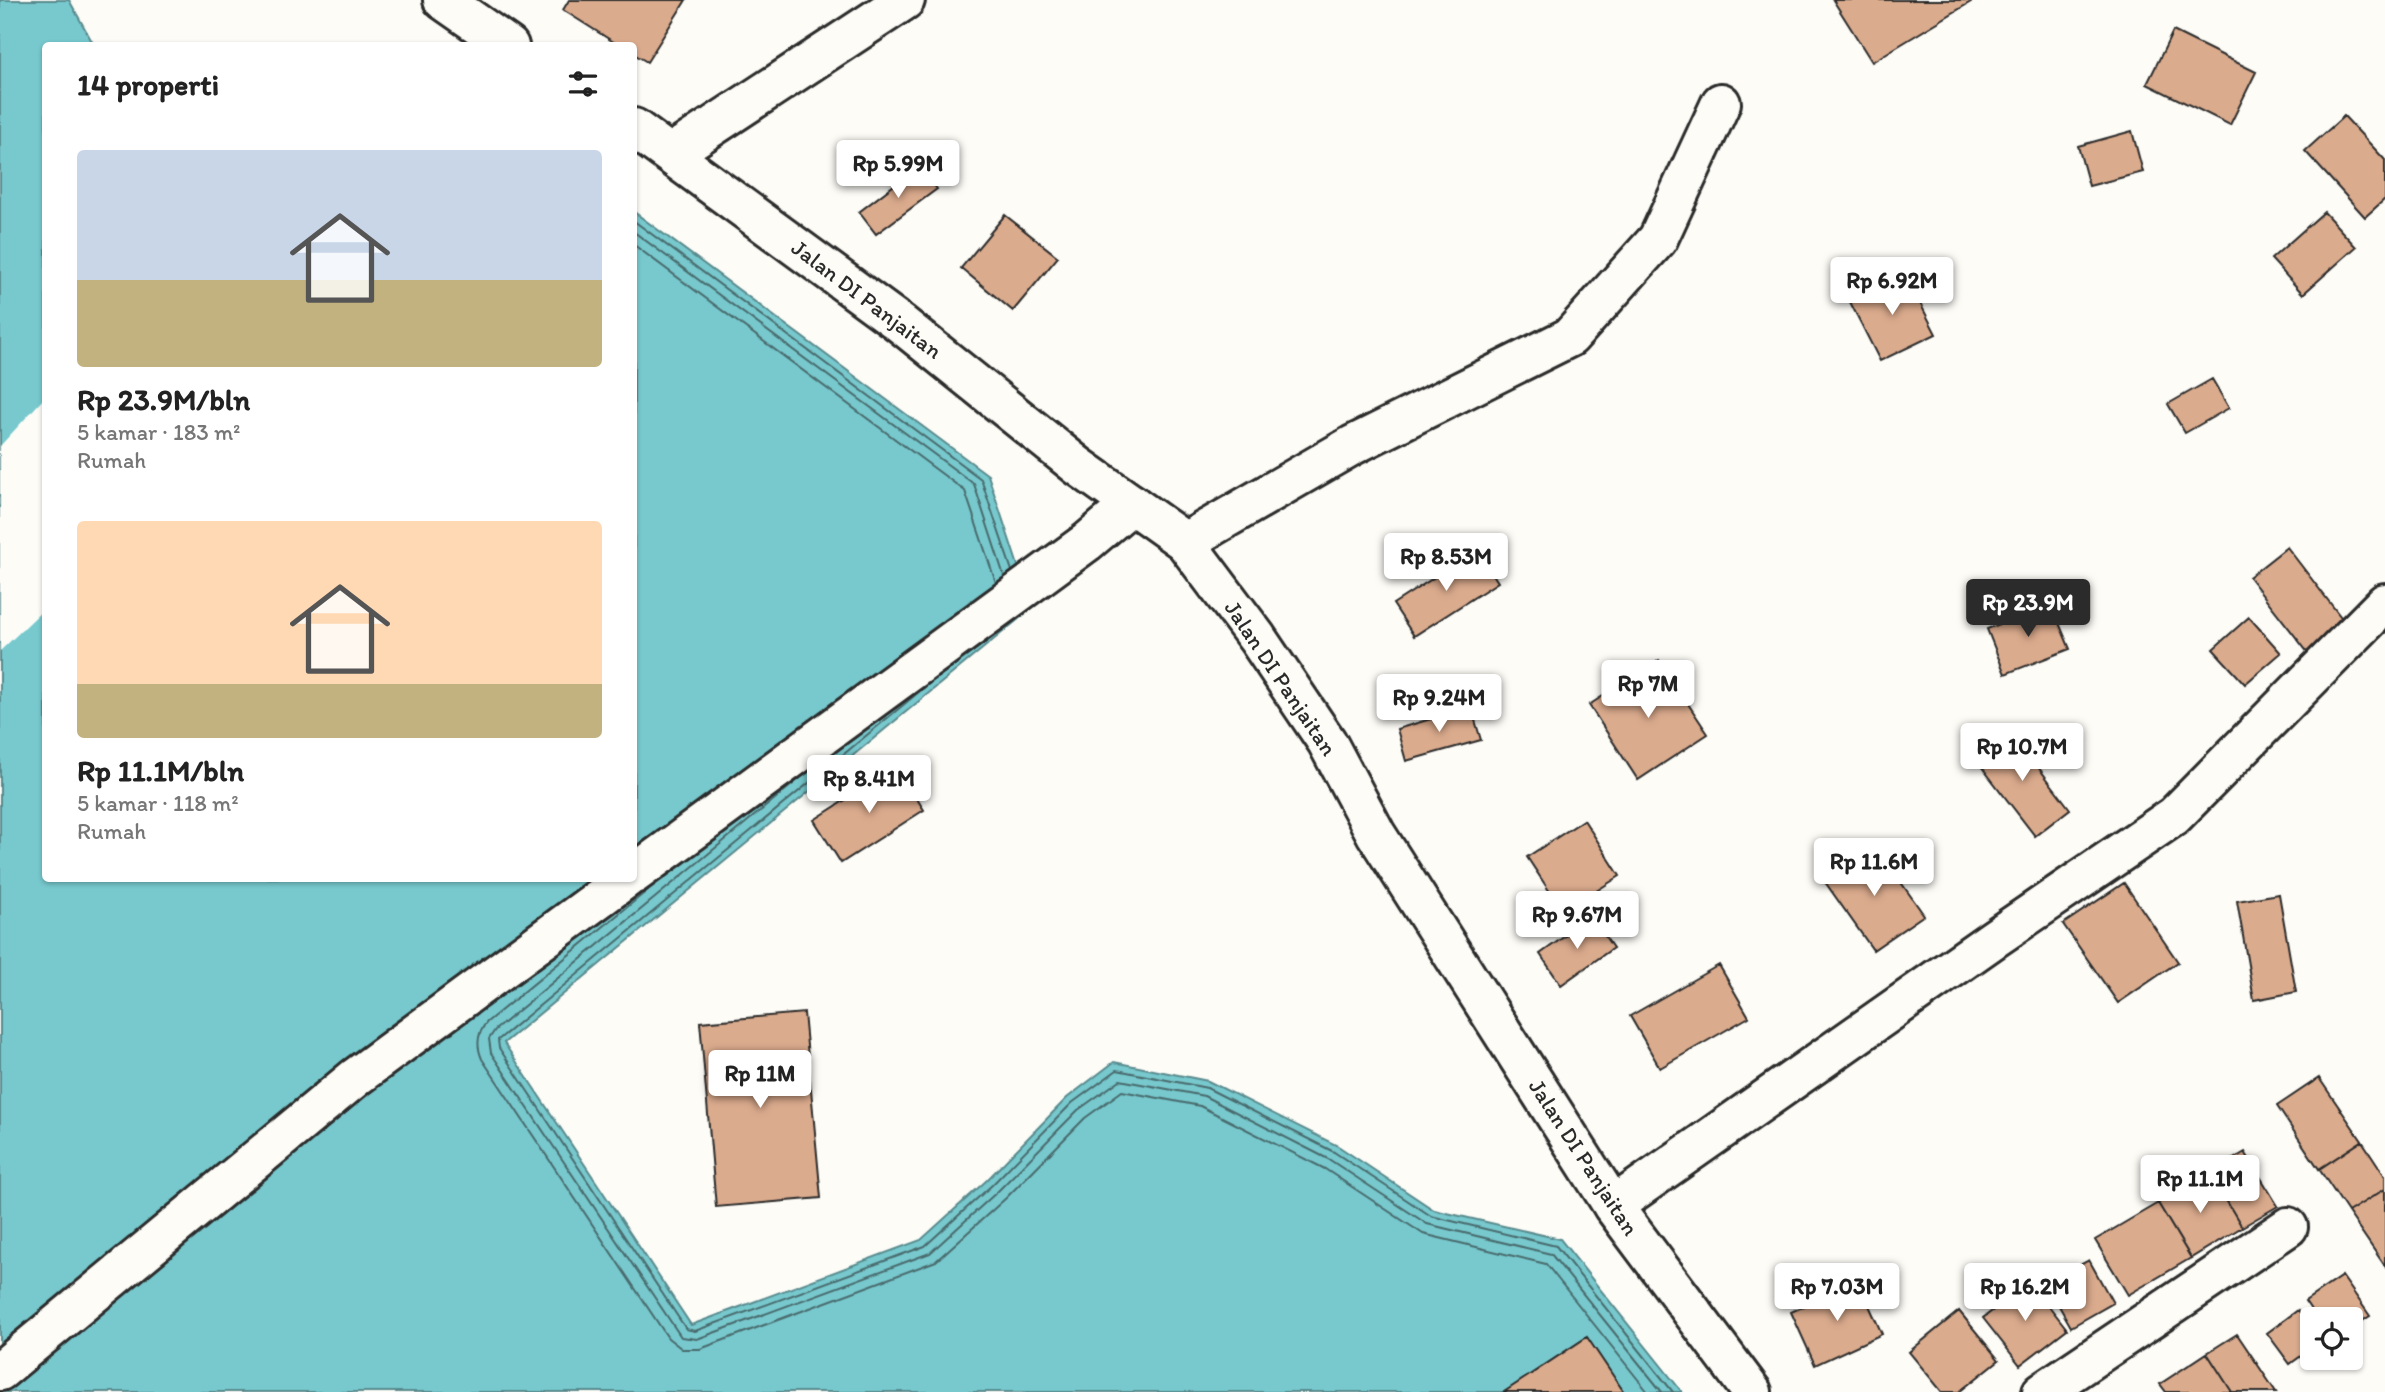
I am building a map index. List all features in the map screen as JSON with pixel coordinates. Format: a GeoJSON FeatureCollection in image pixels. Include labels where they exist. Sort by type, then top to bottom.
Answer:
{"type":"FeatureCollection","features":[{"type":"Feature","properties":{"kind":"street"},"geometry":{"type":"LineString","coordinates":[[443,0],[503,42]]}},
{"type":"Feature","properties":{"kind":"street"},"geometry":{"type":"LineString","coordinates":[[672,153],[905,0]]}},
{"type":"Feature","properties":{"kind":"street"},"geometry":{"type":"LineString","coordinates":[[1185,542],[1353,445],[1570,337],[1658,239],[1721,103]]}},
{"type":"Feature","properties":{"kind":"street","name":"Jalan DI Panjaitan"},"geometry":{"type":"LineString","coordinates":[[637,130],[672,153],[900,323],[1078,466],[1185,542],[1257,638],[1327,743],[1376,834],[1613,1206],[1752,1392]]}},
{"type":"Feature","properties":{"kind":"street"},"geometry":{"type":"LineString","coordinates":[[637,872],[1076,550],[1132,504]]}},
{"type":"Feature","properties":{"kind":"street"},"geometry":{"type":"LineString","coordinates":[[1613,1206],[2174,816],[2385,603]]}},
{"type":"Feature","properties":{"kind":"street"},"geometry":{"type":"LineString","coordinates":[[0,1371],[356,1077],[622,882]]}},
{"type":"Feature","properties":{"kind":"street"},"geometry":{"type":"LineString","coordinates":[[2042,1392],[2288,1227]]}},
{"type":"Feature","properties":{"kind":"water"},"geometry":{"type":"Polygon","coordinates":[[[0,0],[69,0],[92,42],[42,42],[42,882],[637,882],[637,214],[988,475],[1032,608],[504,1043],[691,1325],[921,1240],[987,1180],[1067,1098],[1114,1062],[1208,1081],[1338,1146],[1434,1210],[1560,1239],[1682,1392],[0,1392],[0,0]]]}},
{"type":"Feature","properties":{"kind":"pier"},"geometry":{"type":"Polygon","coordinates":[[[42,400],[42,611],[0,651],[0,446],[42,400]]]}},
{"type":"Feature","properties":{"kind":"building"},"geometry":{"type":"Polygon","coordinates":[[[569,0],[686,0],[647,62],[637,56],[637,42],[614,42],[563,10],[569,0]]]}},
{"type":"Feature","properties":{"kind":"building"},"geometry":{"type":"Polygon","coordinates":[[[1833,0],[1974,0],[1872,62],[1833,0]]]}},
{"type":"Feature","properties":{"kind":"building"},"geometry":{"type":"Polygon","coordinates":[[[2173,31],[2256,72],[2230,125],[2147,84],[2173,31]]]}},
{"type":"Feature","properties":{"kind":"building"},"geometry":{"type":"Polygon","coordinates":[[[2344,116],[2385,160],[2385,199],[2365,217],[2305,151],[2344,116]]]}},
{"type":"Feature","properties":{"kind":"building"},"geometry":{"type":"Polygon","coordinates":[[[2132,131],[2143,172],[2089,186],[2078,146],[2132,131]]]}},
{"type":"Feature","properties":{"kind":"building"},"geometry":{"type":"Polygon","coordinates":[[[919,166],[937,189],[876,234],[859,212],[919,166]]]}},
{"type":"Feature","properties":{"kind":"building"},"geometry":{"type":"Polygon","coordinates":[[[2324,212],[2356,247],[2303,294],[2271,259],[2324,212]]]}},
{"type":"Feature","properties":{"kind":"building"},"geometry":{"type":"Polygon","coordinates":[[[1005,215],[1058,257],[1013,311],[961,268],[1005,215]]]}},
{"type":"Feature","properties":{"kind":"building"},"geometry":{"type":"Polygon","coordinates":[[[1904,272],[1936,334],[1880,361],[1849,300],[1904,272]]]}},
{"type":"Feature","properties":{"kind":"building"},"geometry":{"type":"Polygon","coordinates":[[[2212,379],[2229,408],[2185,433],[2168,404],[2212,379]]]}},
{"type":"Feature","properties":{"kind":"building"},"geometry":{"type":"Polygon","coordinates":[[[2287,547],[2347,625],[2309,654],[2249,577],[2287,547]]]}},
{"type":"Feature","properties":{"kind":"building"},"geometry":{"type":"Polygon","coordinates":[[[1477,550],[1498,582],[1414,636],[1393,604],[1477,550]]]}},
{"type":"Feature","properties":{"kind":"building"},"geometry":{"type":"Polygon","coordinates":[[[2051,604],[2070,649],[2005,674],[1987,629],[2051,604]]]}},
{"type":"Feature","properties":{"kind":"building"},"geometry":{"type":"Polygon","coordinates":[[[2249,617],[2281,653],[2245,684],[2213,649],[2249,617]]]}},
{"type":"Feature","properties":{"kind":"building"},"geometry":{"type":"Polygon","coordinates":[[[1659,660],[1708,734],[1638,780],[1589,705],[1659,660]]]}},
{"type":"Feature","properties":{"kind":"building"},"geometry":{"type":"Polygon","coordinates":[[[1471,707],[1481,740],[1406,761],[1397,729],[1471,707]]]}},
{"type":"Feature","properties":{"kind":"building"},"geometry":{"type":"Polygon","coordinates":[[[2010,730],[2070,809],[2035,836],[1974,757],[2010,730]]]}},
{"type":"Feature","properties":{"kind":"building"},"geometry":{"type":"Polygon","coordinates":[[[897,767],[924,810],[841,863],[814,820],[897,767]]]}},
{"type":"Feature","properties":{"kind":"building"},"geometry":{"type":"Polygon","coordinates":[[[1584,820],[1620,876],[1563,912],[1527,857],[1584,820]]]}},
{"type":"Feature","properties":{"kind":"building"},"geometry":{"type":"Polygon","coordinates":[[[1876,847],[1924,915],[1873,950],[1825,882],[1876,847]]]}},
{"type":"Feature","properties":{"kind":"building"},"geometry":{"type":"Polygon","coordinates":[[[2124,883],[2178,962],[2118,1003],[2063,924],[2124,883]]]}},
{"type":"Feature","properties":{"kind":"building"},"geometry":{"type":"Polygon","coordinates":[[[2279,894],[2296,992],[2254,1000],[2237,901],[2279,894]]]}},
{"type":"Feature","properties":{"kind":"building"},"geometry":{"type":"Polygon","coordinates":[[[1592,917],[1613,948],[1561,985],[1540,954],[1592,917]]]}},
{"type":"Feature","properties":{"kind":"building"},"geometry":{"type":"Polygon","coordinates":[[[1719,965],[1749,1017],[1660,1068],[1630,1016],[1719,965]]]}},
{"type":"Feature","properties":{"kind":"building"},"geometry":{"type":"Polygon","coordinates":[[[804,1013],[821,1198],[716,1207],[700,1022],[804,1013]]]}},
{"type":"Feature","properties":{"kind":"building"},"geometry":{"type":"Polygon","coordinates":[[[2319,1078],[2362,1141],[2319,1169],[2277,1106],[2319,1078]]]}},
{"type":"Feature","properties":{"kind":"building"},"geometry":{"type":"Polygon","coordinates":[[[2362,1141],[2385,1176],[2385,1189],[2348,1212],[2319,1169],[2362,1141]]]}},
{"type":"Feature","properties":{"kind":"building"},"geometry":{"type":"Polygon","coordinates":[[[2245,1152],[2278,1206],[2242,1227],[2210,1173],[2245,1152]]]}},
{"type":"Feature","properties":{"kind":"building"},"geometry":{"type":"Polygon","coordinates":[[[2210,1173],[2242,1227],[2191,1258],[2158,1203],[2210,1173]]]}},
{"type":"Feature","properties":{"kind":"building"},"geometry":{"type":"Polygon","coordinates":[[[2385,1189],[2385,1266],[2348,1212],[2385,1189]]]}},
{"type":"Feature","properties":{"kind":"building"},"geometry":{"type":"Polygon","coordinates":[[[2158,1203],[2191,1258],[2128,1295],[2095,1240],[2158,1203]]]}},
{"type":"Feature","properties":{"kind":"building"},"geometry":{"type":"Polygon","coordinates":[[[2089,1260],[2113,1303],[2071,1327],[2046,1283],[2089,1260]]]}},
{"type":"Feature","properties":{"kind":"building"},"geometry":{"type":"Polygon","coordinates":[[[2342,1276],[2370,1316],[2363,1321],[2363,1307],[2309,1307],[2305,1301],[2342,1276]]]}},
{"type":"Feature","properties":{"kind":"building"},"geometry":{"type":"Polygon","coordinates":[[[1858,1281],[1882,1334],[1815,1365],[1791,1312],[1858,1281]]]}},
{"type":"Feature","properties":{"kind":"building"},"geometry":{"type":"Polygon","coordinates":[[[2030,1282],[2067,1329],[2020,1365],[1983,1318],[2030,1282]]]}},
{"type":"Feature","properties":{"kind":"building"},"geometry":{"type":"Polygon","coordinates":[[[2298,1310],[2300,1357],[2290,1364],[2267,1333],[2298,1310]]]}},
{"type":"Feature","properties":{"kind":"building"},"geometry":{"type":"Polygon","coordinates":[[[1959,1311],[1999,1360],[1959,1392],[1942,1392],[1909,1352],[1959,1311]]]}},
{"type":"Feature","properties":{"kind":"building"},"geometry":{"type":"Polygon","coordinates":[[[2237,1334],[2276,1392],[2232,1392],[2207,1353],[2237,1334]]]}},
{"type":"Feature","properties":{"kind":"building"},"geometry":{"type":"Polygon","coordinates":[[[1587,1337],[1624,1392],[1504,1392],[1587,1337]]]}},
{"type":"Feature","properties":{"kind":"building"},"geometry":{"type":"Polygon","coordinates":[[[2207,1353],[2232,1392],[2166,1392],[2160,1384],[2207,1353]]]}}]}
